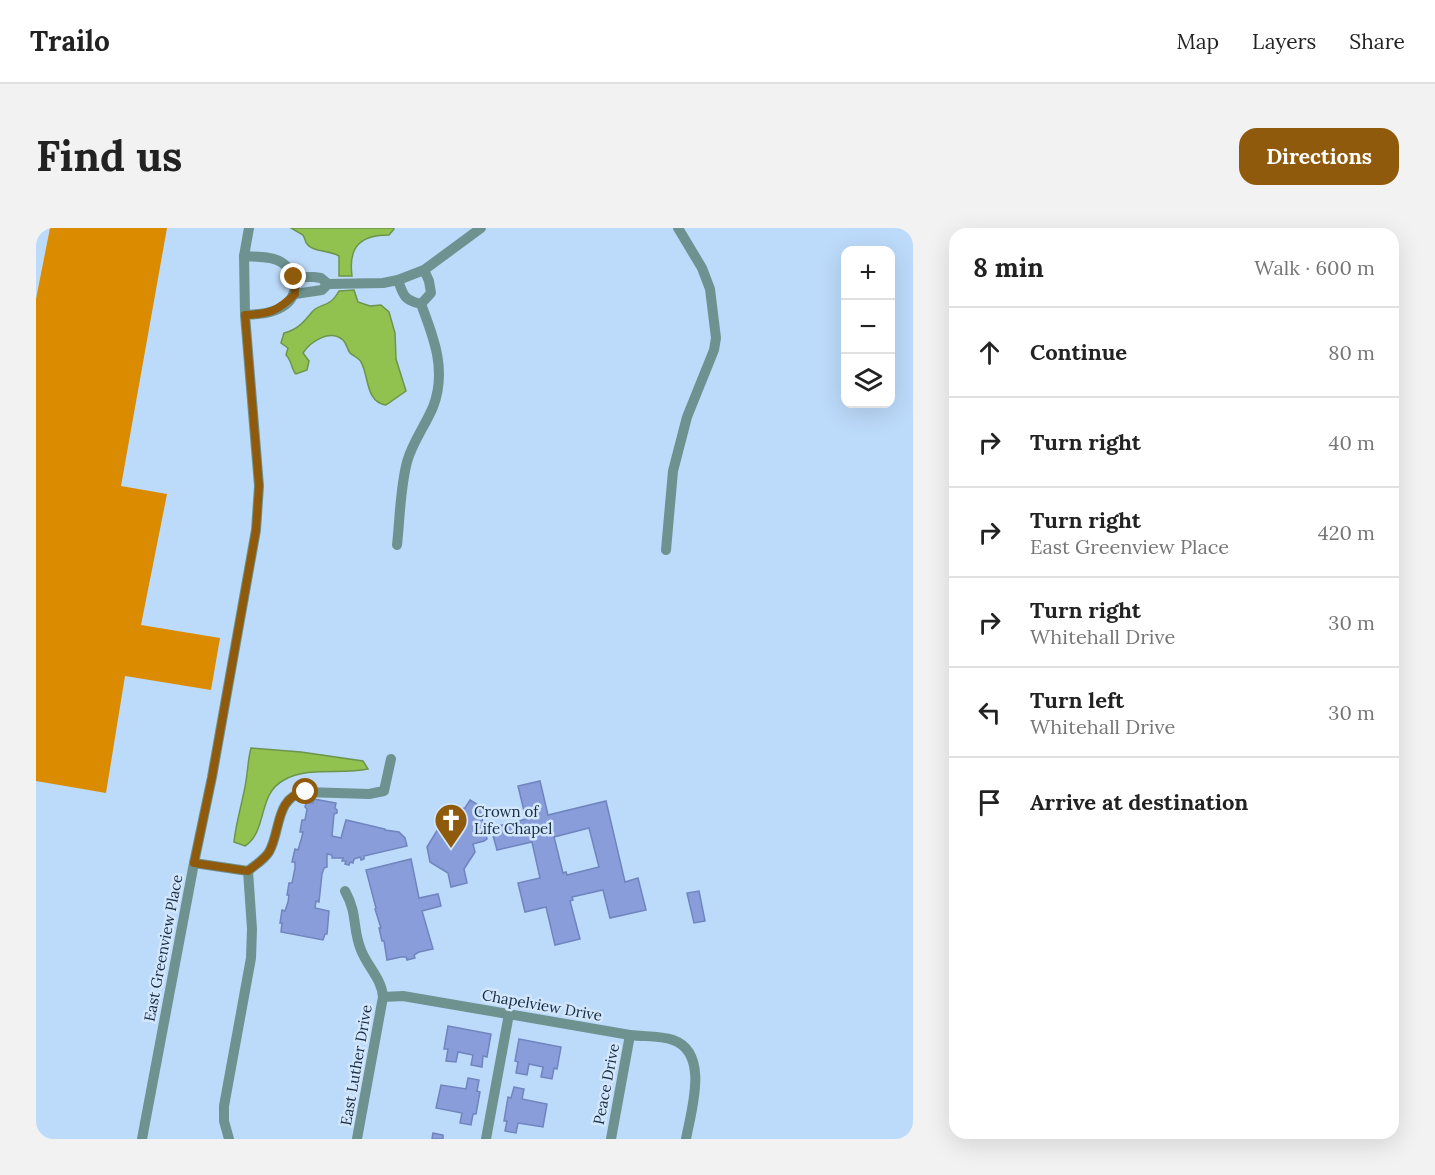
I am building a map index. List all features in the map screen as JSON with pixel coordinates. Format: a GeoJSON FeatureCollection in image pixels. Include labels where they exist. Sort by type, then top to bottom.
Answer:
{"type":"FeatureCollection","features":[{"type":"Feature","properties":{"kind":"street","name":"East Greenview Place"},"geometry":{"type":"LineString","coordinates":[[142,1139],[212,777],[256,530],[259,486],[245,315],[244,256],[249,228]]}},
{"type":"Feature","properties":{"kind":"street"},"geometry":{"type":"LineString","coordinates":[[294,277],[321,278],[328,284],[383,283],[398,280],[424,270],[481,228]]}},
{"type":"Feature","properties":{"kind":"street"},"geometry":{"type":"LineString","coordinates":[[666,550],[673,471],[687,417],[714,350],[716,338],[710,290],[702,268],[678,228]]}},
{"type":"Feature","properties":{"kind":"street"},"geometry":{"type":"LineString","coordinates":[[244,256],[280,261],[294,277],[295,294]]}},
{"type":"Feature","properties":{"kind":"street"},"geometry":{"type":"LineString","coordinates":[[421,304],[431,293],[424,270]]}},
{"type":"Feature","properties":{"kind":"street"},"geometry":{"type":"LineString","coordinates":[[398,280],[404,296],[411,302],[421,304]]}},
{"type":"Feature","properties":{"kind":"street"},"geometry":{"type":"LineString","coordinates":[[245,315],[263,314],[282,307],[295,294],[322,290],[328,284]]}},
{"type":"Feature","properties":{"kind":"street"},"geometry":{"type":"LineString","coordinates":[[397,545],[407,462],[433,406],[439,386],[440,365],[433,335],[421,304]]}},
{"type":"Feature","properties":{"kind":"street"},"geometry":{"type":"LineString","coordinates":[[229,1139],[224,1121],[224,1106],[252,944],[248,871],[268,852],[283,808],[289,799],[306,792],[369,794],[384,790],[391,759]]}},
{"type":"Feature","properties":{"kind":"street"},"geometry":{"type":"LineString","coordinates":[[194,863],[248,871]]}},
{"type":"Feature","properties":{"kind":"street"},"geometry":{"type":"LineString","coordinates":[[345,891],[355,914],[359,946],[381,984],[383,996]]}},
{"type":"Feature","properties":{"kind":"street","name":"Chapelview Drive"},"geometry":{"type":"LineString","coordinates":[[383,996],[403,996],[630,1035],[669,1038],[681,1044],[695,1067],[695,1082],[686,1139]]}},
{"type":"Feature","properties":{"kind":"street","name":"East Luther Drive"},"geometry":{"type":"LineString","coordinates":[[357,1139],[383,996]]}},
{"type":"Feature","properties":{"kind":"street"},"geometry":{"type":"LineString","coordinates":[[486,1139],[509,1014]]}},
{"type":"Feature","properties":{"kind":"street","name":"Peace Drive"},"geometry":{"type":"LineString","coordinates":[[611,1139],[630,1035]]}},
{"type":"Feature","properties":{"kind":"shaded area"},"geometry":{"type":"Polygon","coordinates":[[[50,228],[167,228],[121,486],[167,494],[141,625],[220,638],[211,690],[125,676],[106,793],[36,781],[36,299],[50,228]]]}},
{"type":"Feature","properties":{"kind":"shaded area"},"geometry":{"type":"Polygon","coordinates":[[[291,228],[394,229],[389,235],[371,237],[359,244],[352,257],[352,276],[339,276],[339,256],[309,247],[303,235],[291,228]]]}},
{"type":"Feature","properties":{"kind":"shaded area"},"geometry":{"type":"Polygon","coordinates":[[[354,290],[358,302],[370,306],[381,305],[389,312],[395,333],[396,359],[406,391],[386,405],[374,399],[364,367],[359,359],[350,353],[343,340],[338,337],[327,336],[311,344],[303,353],[309,361],[307,370],[296,374],[286,355],[288,348],[281,343],[284,333],[300,325],[315,309],[332,300],[339,291],[354,290]]]}},
{"type":"Feature","properties":{"kind":"shaded area"},"geometry":{"type":"Polygon","coordinates":[[[251,748],[363,761],[368,769],[303,773],[284,780],[270,794],[257,831],[245,846],[234,842],[251,748]]]}},
{"type":"Feature","properties":{"kind":"building"},"geometry":{"type":"Polygon","coordinates":[[[540,781],[548,815],[606,801],[625,882],[638,878],[646,910],[610,918],[603,890],[572,897],[573,900],[570,901],[580,939],[555,945],[546,907],[525,912],[518,883],[540,878],[532,842],[497,850],[491,828],[526,819],[518,786],[540,781]],[[589,828],[554,837],[563,873],[566,872],[567,875],[599,867],[589,828]]]}},
{"type":"Feature","properties":{"kind":"building"},"geometry":{"type":"Polygon","coordinates":[[[314,799],[336,803],[337,813],[334,814],[332,836],[341,838],[346,820],[399,832],[405,838],[407,846],[364,856],[361,860],[360,857],[354,859],[349,865],[345,864],[346,861],[342,861],[343,858],[332,858],[332,855],[327,854],[327,867],[324,868],[322,874],[319,902],[316,901],[315,908],[329,911],[327,934],[323,940],[281,932],[282,923],[280,923],[282,910],[285,911],[288,902],[289,883],[292,883],[295,868],[295,862],[292,862],[303,832],[300,832],[302,820],[305,820],[306,803],[313,803],[314,799]]]}},
{"type":"Feature","properties":{"kind":"building"},"geometry":{"type":"Polygon","coordinates":[[[470,800],[486,810],[482,818],[487,839],[473,844],[475,852],[464,869],[467,883],[451,887],[448,873],[430,862],[427,847],[438,829],[451,826],[448,812],[465,808],[470,800]]]}},
{"type":"Feature","properties":{"kind":"building"},"geometry":{"type":"Polygon","coordinates":[[[411,859],[419,898],[438,894],[441,906],[422,911],[433,949],[419,952],[414,955],[415,958],[407,960],[406,957],[401,957],[387,960],[366,870],[411,859]]]}},
{"type":"Feature","properties":{"kind":"building"},"geometry":{"type":"Polygon","coordinates":[[[699,891],[705,921],[694,923],[687,893],[699,891]]]}},
{"type":"Feature","properties":{"kind":"building"},"geometry":{"type":"Polygon","coordinates":[[[448,1026],[491,1034],[487,1057],[483,1056],[482,1067],[471,1065],[473,1055],[458,1052],[456,1062],[446,1061],[448,1049],[444,1049],[448,1026]]]}},
{"type":"Feature","properties":{"kind":"building"},"geometry":{"type":"Polygon","coordinates":[[[519,1039],[561,1047],[557,1069],[554,1068],[552,1079],[541,1077],[543,1067],[529,1064],[527,1075],[516,1073],[518,1062],[515,1061],[519,1039]]]}},
{"type":"Feature","properties":{"kind":"building"},"geometry":{"type":"Polygon","coordinates":[[[468,1078],[479,1080],[477,1091],[480,1092],[476,1114],[473,1114],[471,1125],[460,1123],[462,1113],[436,1108],[441,1085],[466,1089],[468,1078]]]}},
{"type":"Feature","properties":{"kind":"building"},"geometry":{"type":"Polygon","coordinates":[[[514,1087],[524,1089],[522,1099],[547,1104],[543,1127],[518,1123],[516,1133],[505,1131],[507,1121],[504,1121],[508,1097],[511,1098],[514,1087]]]}},
{"type":"Feature","properties":{"kind":"building"},"geometry":{"type":"Polygon","coordinates":[[[433,1133],[443,1135],[443,1139],[432,1139],[433,1133]]]}},
{"type":"Feature","properties":{"kind":"place","name":"Crown of Life Chapel"},"geometry":{"type":"Point","coordinates":[451,849]}},
{"type":"Feature","properties":{"kind":"route"},"geometry":{"type":"LineString","coordinates":[[294,277],[295,294],[282,307],[263,314],[245,315],[259,486],[256,530],[212,777],[194,863],[248,871],[265,857],[273,843],[285,803],[293,796],[306,792]]}}]}
